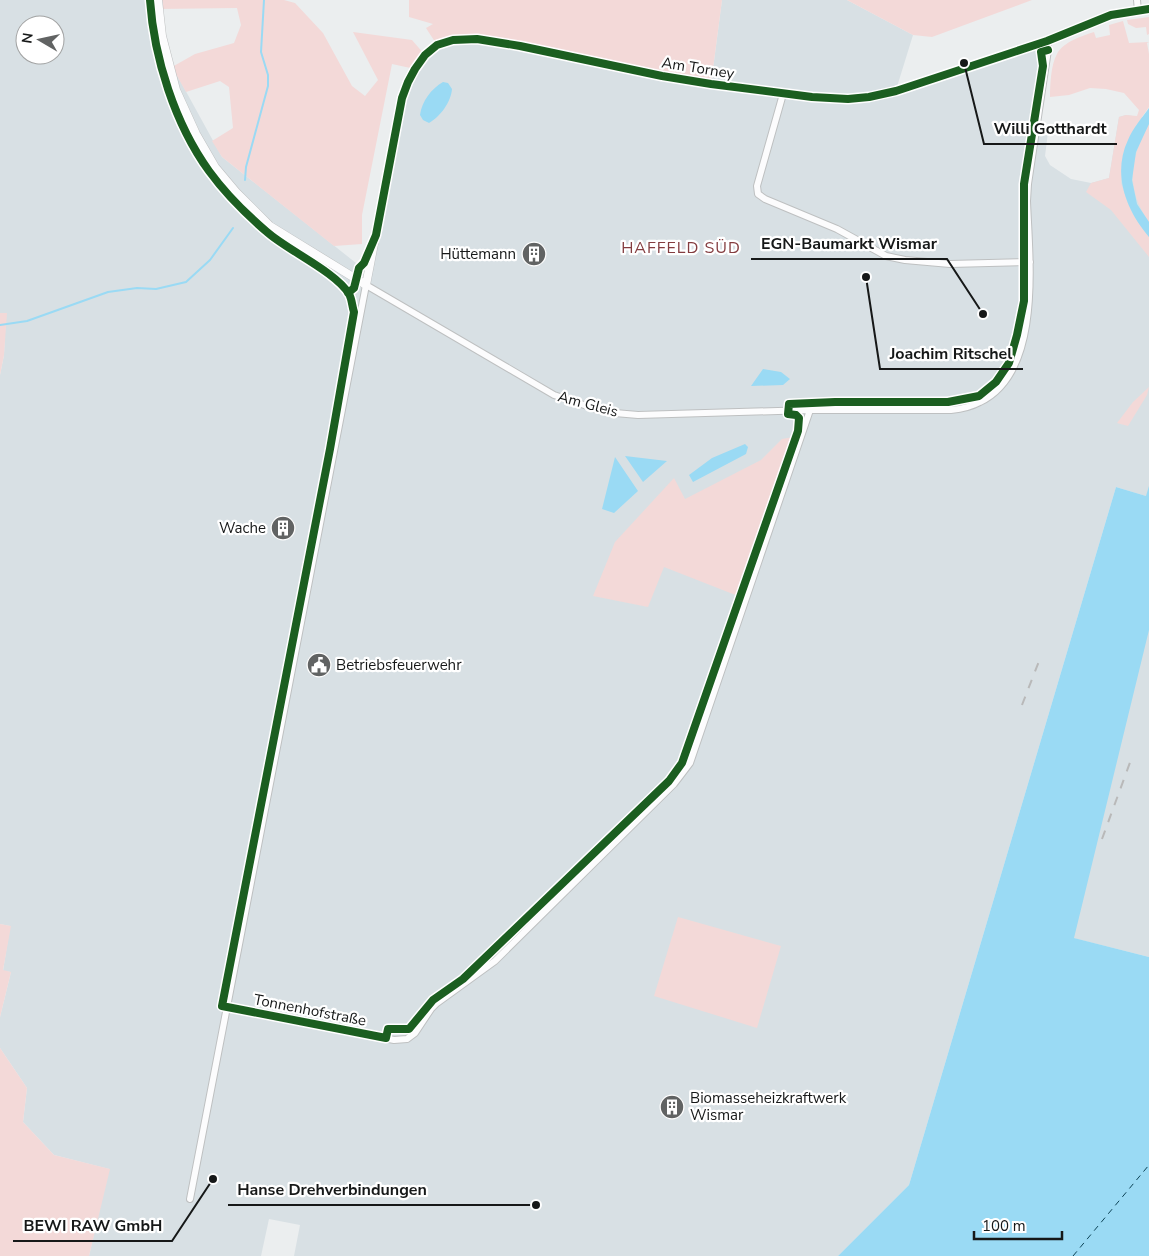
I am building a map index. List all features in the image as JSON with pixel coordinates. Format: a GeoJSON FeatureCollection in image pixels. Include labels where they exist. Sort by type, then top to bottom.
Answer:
{"type":"FeatureCollection","features":[{"type":"Feature","properties":{"kind":"street"},"geometry":{"type":"LineString","coordinates":[[158,0],[162,36],[176,90],[196,134],[215,167],[236,192],[270,226],[366,285],[190,1199]]}},
{"type":"Feature","properties":{"kind":"street"},"geometry":{"type":"LineString","coordinates":[[1136,0],[1138,10]]}},
{"type":"Feature","properties":{"kind":"street","name":"Am Torney"},"geometry":{"type":"LineString","coordinates":[[366,285],[402,98],[415,69],[425,55],[437,45],[453,40],[476,39],[520,46],[662,76],[782,94],[848,99],[881,95],[1047,40],[1111,15],[1149,9]]}},
{"type":"Feature","properties":{"kind":"street","name":"Am Gleis"},"geometry":{"type":"LineString","coordinates":[[366,285],[554,395],[615,413],[638,415],[810,410],[951,410],[967,408],[981,402],[1001,387],[1015,364],[1024,334],[1030,302],[1028,184],[1048,50],[1047,40]]}},
{"type":"Feature","properties":{"kind":"street"},"geometry":{"type":"LineString","coordinates":[[782,94],[757,186],[758,194],[765,199],[837,229],[886,256],[905,260],[950,264],[1030,262]]}},
{"type":"Feature","properties":{"kind":"street","name":"Tonnenhofstraße"},"geometry":{"type":"LineString","coordinates":[[228,1007],[394,1040],[407,1039],[415,1033],[437,1004],[495,961],[674,784],[690,764],[810,410]]}},
{"type":"Feature","properties":{"kind":"shaded area"},"geometry":{"type":"Polygon","coordinates":[[[0,0],[158,0],[166,55],[222,157],[356,263],[354,278],[365,285],[408,82],[437,45],[477,39],[711,84],[722,0],[847,0],[913,35],[896,90],[1047,41],[1035,130],[1048,132],[1045,156],[1050,165],[1071,179],[1091,183],[1109,178],[1119,117],[1126,115],[1147,118],[1149,115],[1149,497],[1116,487],[909,1185],[838,1256],[294,1256],[300,1225],[269,1219],[261,1256],[89,1256],[109,1169],[54,1155],[23,1122],[27,1088],[0,1048],[0,1017],[11,972],[3,971],[10,926],[0,924],[0,375],[4,355],[6,313],[0,313],[0,0]]]}},
{"type":"Feature","properties":{"kind":"shaded area"},"geometry":{"type":"Polygon","coordinates":[[[159,0],[284,0],[295,3],[323,33],[352,86],[365,96],[378,80],[353,32],[412,40],[425,55],[415,69],[392,64],[362,215],[362,244],[334,246],[222,157],[212,141],[233,128],[229,87],[220,81],[186,92],[172,67],[195,54],[234,43],[241,25],[237,8],[159,9],[159,0]]]}},
{"type":"Feature","properties":{"kind":"shaded area"},"geometry":{"type":"Polygon","coordinates":[[[409,0],[722,0],[711,84],[477,39],[437,45],[426,28],[433,24],[409,17],[409,0]]]}},
{"type":"Feature","properties":{"kind":"shaded area"},"geometry":{"type":"Polygon","coordinates":[[[847,0],[1032,0],[932,37],[913,35],[847,0]]]}},
{"type":"Feature","properties":{"kind":"shaded area"},"geometry":{"type":"Polygon","coordinates":[[[1149,17],[1149,34],[1147,35],[1146,27],[1136,28],[1128,24],[1127,20],[1149,17]]]}},
{"type":"Feature","properties":{"kind":"shaded area"},"geometry":{"type":"Polygon","coordinates":[[[1123,21],[1129,43],[1149,42],[1147,43],[1149,54],[1149,107],[1135,127],[1125,147],[1121,183],[1134,216],[1149,237],[1149,257],[1111,210],[1086,192],[1091,183],[1109,178],[1119,117],[1126,115],[1137,116],[1139,110],[1124,93],[1106,89],[1090,88],[1069,95],[1050,97],[1052,69],[1055,58],[1060,50],[1073,40],[1094,32],[1096,38],[1110,35],[1109,25],[1123,21]]]}},
{"type":"Feature","properties":{"kind":"shaded area"},"geometry":{"type":"Polygon","coordinates":[[[1149,124],[1149,222],[1136,197],[1133,173],[1134,161],[1149,124]]]}},
{"type":"Feature","properties":{"kind":"shaded area"},"geometry":{"type":"Polygon","coordinates":[[[0,313],[7,313],[4,355],[0,375],[0,313]]]}},
{"type":"Feature","properties":{"kind":"shaded area"},"geometry":{"type":"Polygon","coordinates":[[[1149,387],[1147,395],[1128,426],[1117,423],[1133,402],[1149,387]]]}},
{"type":"Feature","properties":{"kind":"shaded area"},"geometry":{"type":"Polygon","coordinates":[[[793,437],[738,596],[664,567],[648,607],[593,596],[615,542],[674,478],[685,499],[761,460],[782,439],[793,437]]]}},
{"type":"Feature","properties":{"kind":"shaded area"},"geometry":{"type":"Polygon","coordinates":[[[1149,627],[1149,957],[1073,938],[1089,865],[1149,627]]]}},
{"type":"Feature","properties":{"kind":"shaded area"},"geometry":{"type":"Polygon","coordinates":[[[678,917],[781,946],[757,1028],[654,996],[678,917]]]}},
{"type":"Feature","properties":{"kind":"shaded area"},"geometry":{"type":"Polygon","coordinates":[[[0,924],[11,926],[3,970],[11,972],[0,1017],[0,924]]]}},
{"type":"Feature","properties":{"kind":"shaded area"},"geometry":{"type":"Polygon","coordinates":[[[0,1048],[27,1088],[23,1122],[54,1155],[110,1169],[89,1256],[0,1256],[0,1048]]]}},
{"type":"Feature","properties":{"kind":"water"},"geometry":{"type":"Polygon","coordinates":[[[443,82],[448,83],[452,89],[450,99],[441,113],[429,123],[423,120],[420,115],[423,105],[431,92],[443,82]]]}},
{"type":"Feature","properties":{"kind":"water"},"geometry":{"type":"Polygon","coordinates":[[[1149,108],[1149,124],[1136,152],[1132,180],[1137,204],[1149,222],[1149,237],[1128,203],[1124,191],[1121,166],[1123,153],[1130,136],[1149,108]]]}},
{"type":"Feature","properties":{"kind":"water"},"geometry":{"type":"Polygon","coordinates":[[[763,369],[781,372],[790,379],[783,385],[751,386],[763,369]]]}},
{"type":"Feature","properties":{"kind":"water"},"geometry":{"type":"Polygon","coordinates":[[[745,444],[748,447],[746,454],[693,482],[689,475],[712,458],[745,444]]]}},
{"type":"Feature","properties":{"kind":"water"},"geometry":{"type":"Polygon","coordinates":[[[625,456],[667,461],[643,482],[625,456]]]}},
{"type":"Feature","properties":{"kind":"water"},"geometry":{"type":"Polygon","coordinates":[[[615,457],[638,491],[614,513],[602,509],[615,457]]]}},
{"type":"Feature","properties":{"kind":"water"},"geometry":{"type":"Polygon","coordinates":[[[1149,486],[1149,630],[1074,938],[1149,957],[1149,1256],[838,1256],[909,1185],[1116,487],[1146,496],[1149,486]]]}},
{"type":"Feature","properties":{"kind":"waterway"},"geometry":{"type":"LineString","coordinates":[[245,180],[246,167],[268,86],[268,75],[261,52],[264,0]]}},
{"type":"Feature","properties":{"kind":"waterway"},"geometry":{"type":"LineString","coordinates":[[0,325],[27,321],[108,292],[137,288],[156,289],[186,282],[210,260],[233,228]]}},
{"type":"Feature","properties":{"kind":"ferry route"},"geometry":{"type":"LineString","coordinates":[[1073,1256],[1149,1165]]}},
{"type":"Feature","properties":{"kind":"railway"},"geometry":{"type":"LineString","coordinates":[[1022,705],[1041,656]]}},
{"type":"Feature","properties":{"kind":"railway"},"geometry":{"type":"LineString","coordinates":[[1102,839],[1132,757]]}},
{"type":"Feature","properties":{"kind":"cycle path"},"geometry":{"type":"LineString","coordinates":[[150,0],[156,45],[168,90],[176,112],[197,153],[222,187],[259,225],[276,239],[323,269],[343,286],[350,296],[354,312],[330,449],[222,1006],[386,1038],[388,1029],[409,1029],[433,1000],[463,979],[669,781],[682,763],[798,431],[799,418],[796,415],[788,414],[789,404],[948,402],[979,396],[996,382],[1009,363],[1024,301],[1024,184],[1043,66],[1041,52],[1048,50]]}},
{"type":"Feature","properties":{"kind":"cycle path"},"geometry":{"type":"LineString","coordinates":[[348,293],[354,288],[359,268],[364,263],[376,235],[402,98],[415,69],[425,55],[437,45],[453,40],[477,39],[711,84],[812,97],[848,99],[896,91],[1047,41],[1111,15],[1149,9]]}},
{"type":"Feature","properties":{"kind":"place","name":"Willi Gotthardt"},"geometry":{"type":"Point","coordinates":[964,63]}},
{"type":"Feature","properties":{"kind":"place","name":"Hüttemann"},"geometry":{"type":"Point","coordinates":[534,254]}},
{"type":"Feature","properties":{"kind":"place","name":"Joachim Ritschel"},"geometry":{"type":"Point","coordinates":[866,277]}},
{"type":"Feature","properties":{"kind":"place","name":"EGN-Baumarkt Wismar"},"geometry":{"type":"Point","coordinates":[983,314]}},
{"type":"Feature","properties":{"kind":"place","name":"Wache"},"geometry":{"type":"Point","coordinates":[283,528]}},
{"type":"Feature","properties":{"kind":"place","name":"Betriebsfeuerwehr"},"geometry":{"type":"Point","coordinates":[319,665]}},
{"type":"Feature","properties":{"kind":"place","name":"Biomasseheizkraftwerk Wismar"},"geometry":{"type":"Point","coordinates":[672,1107]}},
{"type":"Feature","properties":{"kind":"place","name":"BEWI RAW GmbH"},"geometry":{"type":"Point","coordinates":[213,1179]}},
{"type":"Feature","properties":{"kind":"place","name":"Hanse Drehverbindungen"},"geometry":{"type":"Point","coordinates":[536,1205]}},
{"type":"Feature","properties":{"kind":"district","name":"HAFFELD SÜD"},"geometry":{"type":"Point","coordinates":[681,248]}}]}
